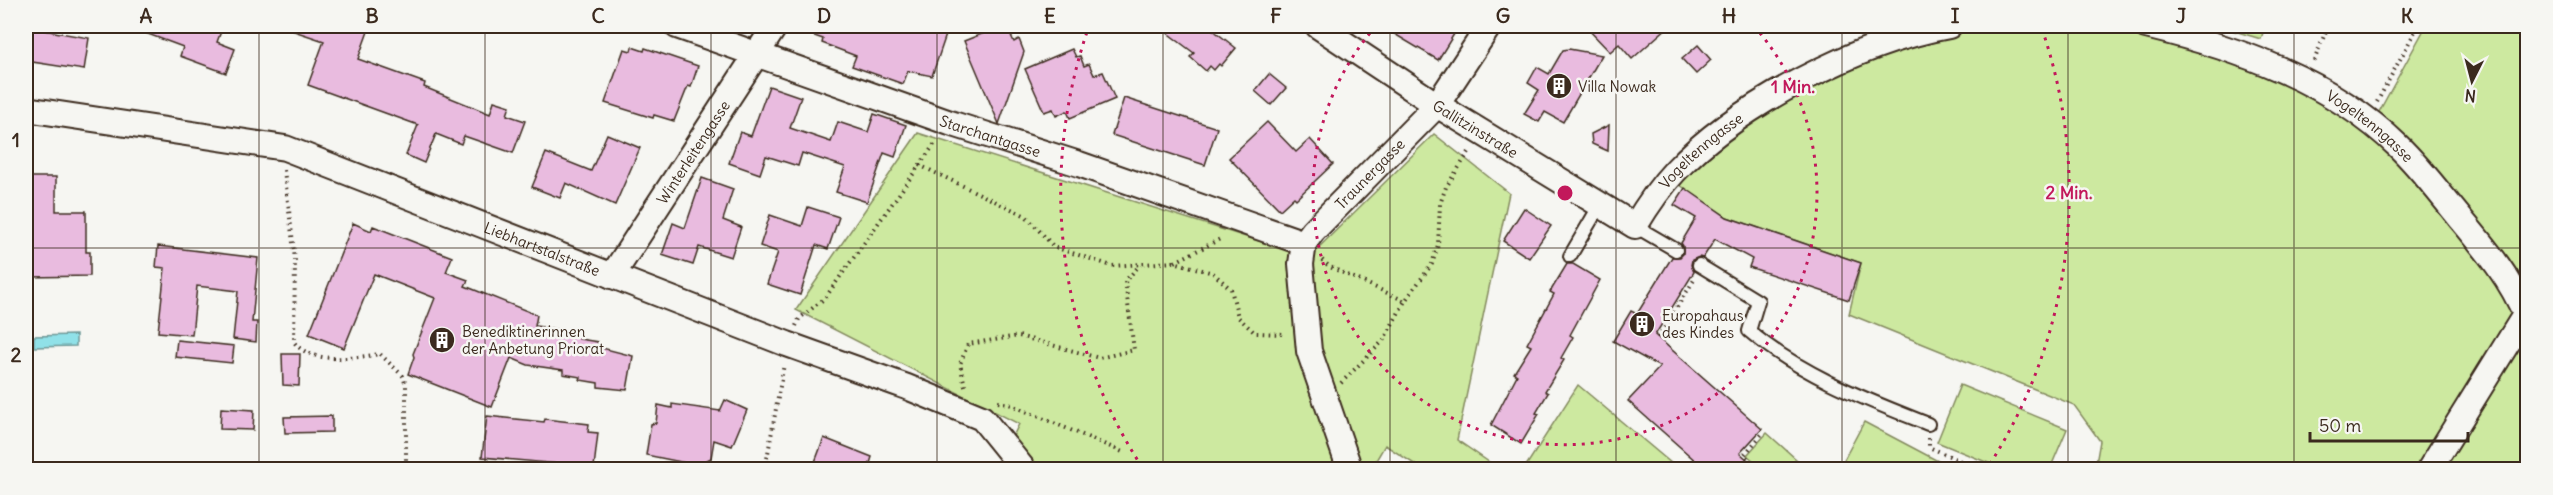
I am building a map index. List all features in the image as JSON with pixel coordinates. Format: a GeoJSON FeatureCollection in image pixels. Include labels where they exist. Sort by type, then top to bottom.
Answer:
{"type":"FeatureCollection","features":[{"type":"Feature","properties":{"kind":"street","name":"Starchantgasse"},"geometry":{"type":"LineString","coordinates":[[677,26],[950,123],[1079,164],[1304,243]]}},
{"type":"Feature","properties":{"kind":"street","name":"Winterleitengasse"},"geometry":{"type":"LineString","coordinates":[[612,276],[775,26]]}},
{"type":"Feature","properties":{"kind":"street","name":"Gallitzinstraße"},"geometry":{"type":"LineString","coordinates":[[1318,26],[1437,105],[1483,131],[1635,226]]}},
{"type":"Feature","properties":{"kind":"street","name":"Traunergasse"},"geometry":{"type":"LineString","coordinates":[[1304,243],[1313,231],[1437,105],[1489,26]]}},
{"type":"Feature","properties":{"kind":"street","name":"Vogeltenngasse"},"geometry":{"type":"LineString","coordinates":[[1635,226],[1661,187],[1677,169],[1708,141],[1760,104],[1822,70],[1884,43],[1949,26]]}},
{"type":"Feature","properties":{"kind":"street","name":"Vogeltenngasse"},"geometry":{"type":"LineString","coordinates":[[2146,26],[2196,38],[2252,57],[2314,85],[2367,120],[2398,146],[2474,234],[2518,294],[2527,313]]}},
{"type":"Feature","properties":{"kind":"street","name":"Liebhartstalstraße"},"geometry":{"type":"LineString","coordinates":[[26,109],[285,148],[787,344],[907,387],[980,407],[982,418],[1024,470]]}},
{"type":"Feature","properties":{"kind":"street"},"geometry":{"type":"LineString","coordinates":[[1304,243],[1301,264],[1309,351],[1350,470]]}},
{"type":"Feature","properties":{"kind":"street"},"geometry":{"type":"LineString","coordinates":[[2429,470],[2527,313]]}},
{"type":"Feature","properties":{"kind":"lane"},"geometry":{"type":"LineString","coordinates":[[1570,256],[1600,205]]}},
{"type":"Feature","properties":{"kind":"lane"},"geometry":{"type":"LineString","coordinates":[[1635,226],[1676,250]]}},
{"type":"Feature","properties":{"kind":"lane"},"geometry":{"type":"LineString","coordinates":[[1701,266],[1758,301],[1749,331],[1773,351],[1848,392],[1928,424]]}},
{"type":"Feature","properties":{"kind":"path"},"geometry":{"type":"LineString","coordinates":[[2311,69],[2328,26]]}},
{"type":"Feature","properties":{"kind":"path"},"geometry":{"type":"LineString","coordinates":[[2367,120],[2418,26]]}},
{"type":"Feature","properties":{"kind":"path"},"geometry":{"type":"LineString","coordinates":[[765,470],[787,344],[799,319],[825,298],[950,123]]}},
{"type":"Feature","properties":{"kind":"path"},"geometry":{"type":"LineString","coordinates":[[1322,394],[1335,389],[1383,341],[1405,301],[1436,255],[1440,204],[1446,186],[1483,131]]}},
{"type":"Feature","properties":{"kind":"path"},"geometry":{"type":"LineString","coordinates":[[285,148],[284,166],[295,259],[294,342],[300,350],[346,360],[380,354],[403,376],[406,386],[406,470]]}},
{"type":"Feature","properties":{"kind":"path"},"geometry":{"type":"LineString","coordinates":[[920,165],[1026,216],[1054,248],[1112,266],[1174,262],[1213,273],[1232,289],[1238,317],[1255,333],[1307,335]]}},
{"type":"Feature","properties":{"kind":"path"},"geometry":{"type":"LineString","coordinates":[[1174,262],[1249,224]]}},
{"type":"Feature","properties":{"kind":"path"},"geometry":{"type":"LineString","coordinates":[[1304,243],[1330,267],[1405,301]]}},
{"type":"Feature","properties":{"kind":"path"},"geometry":{"type":"LineString","coordinates":[[1125,453],[1009,404],[980,407],[960,364],[968,344],[1019,336],[1099,358],[1134,350],[1125,281],[1140,265]]}},
{"type":"Feature","properties":{"kind":"path"},"geometry":{"type":"LineString","coordinates":[[1658,338],[1701,266]]}},
{"type":"Feature","properties":{"kind":"path"},"geometry":{"type":"LineString","coordinates":[[1928,424],[1929,447],[1980,470]]}},
{"type":"Feature","properties":{"kind":"path"},"geometry":{"type":"LineString","coordinates":[[1761,470],[1744,454],[1762,434]]}},
{"type":"Feature","properties":{"kind":"green space"},"geometry":{"type":"Polygon","coordinates":[[[1990,26],[2100,26],[2138,31],[2195,44],[2311,91],[2369,130],[2426,26],[2527,26],[2527,469],[2095,469],[2100,441],[2074,405],[1849,314],[1861,263],[1727,217],[1674,181],[1722,140],[1815,83],[1945,32],[1990,26]]]}},
{"type":"Feature","properties":{"kind":"green space"},"geometry":{"type":"Polygon","coordinates":[[[2218,26],[2265,26],[2261,39],[2218,26]]]}},
{"type":"Feature","properties":{"kind":"green space"},"geometry":{"type":"Polygon","coordinates":[[[918,133],[1309,257],[1434,134],[1509,193],[1457,440],[1499,469],[1422,469],[1385,445],[1371,469],[997,469],[1019,424],[796,310],[918,133]]]}},
{"type":"Feature","properties":{"kind":"green space"},"geometry":{"type":"Polygon","coordinates":[[[1578,385],[1678,469],[1524,469],[1578,385]]]}},
{"type":"Feature","properties":{"kind":"green space"},"geometry":{"type":"Polygon","coordinates":[[[1960,385],[2067,429],[2050,469],[2003,469],[1937,442],[1960,385]]]}},
{"type":"Feature","properties":{"kind":"green space"},"geometry":{"type":"Polygon","coordinates":[[[1864,422],[1953,469],[1839,469],[1864,422]]]}},
{"type":"Feature","properties":{"kind":"green space"},"geometry":{"type":"Polygon","coordinates":[[[1767,433],[1807,469],[1763,469],[1747,455],[1767,433]]]}},
{"type":"Feature","properties":{"kind":"water"},"geometry":{"type":"Polygon","coordinates":[[[76,335],[76,346],[34,347],[34,336],[76,335]]]}},
{"type":"Feature","properties":{"kind":"building"},"geometry":{"type":"Polygon","coordinates":[[[130,26],[223,26],[217,42],[235,49],[226,73],[180,56],[183,47],[130,26]]]}},
{"type":"Feature","properties":{"kind":"building"},"geometry":{"type":"Polygon","coordinates":[[[288,26],[370,26],[358,59],[425,83],[424,87],[490,114],[494,101],[510,106],[507,115],[525,121],[513,153],[464,136],[461,144],[436,134],[424,163],[406,155],[418,125],[308,85],[324,41],[288,29],[288,26]]]}},
{"type":"Feature","properties":{"kind":"building"},"geometry":{"type":"Polygon","coordinates":[[[792,26],[949,26],[932,76],[908,71],[903,84],[852,66],[856,56],[822,43],[823,39],[792,28],[792,26]]]}},
{"type":"Feature","properties":{"kind":"building"},"geometry":{"type":"Polygon","coordinates":[[[1002,26],[1005,33],[1009,31],[1014,42],[1019,39],[1024,52],[999,124],[964,41],[1002,26]]]}},
{"type":"Feature","properties":{"kind":"building"},"geometry":{"type":"Polygon","coordinates":[[[1158,26],[1208,26],[1236,48],[1221,66],[1219,64],[1214,70],[1210,66],[1206,71],[1190,57],[1194,53],[1158,26]]]}},
{"type":"Feature","properties":{"kind":"building"},"geometry":{"type":"Polygon","coordinates":[[[1381,26],[1459,26],[1438,60],[1381,26]]]}},
{"type":"Feature","properties":{"kind":"building"},"geometry":{"type":"Polygon","coordinates":[[[1585,26],[1669,26],[1632,59],[1619,44],[1610,52],[1585,26]]]}},
{"type":"Feature","properties":{"kind":"building"},"geometry":{"type":"Polygon","coordinates":[[[26,27],[89,38],[84,70],[26,61],[26,27]]]}},
{"type":"Feature","properties":{"kind":"building"},"geometry":{"type":"Polygon","coordinates":[[[1698,45],[1711,60],[1696,74],[1682,59],[1698,45]]]}},
{"type":"Feature","properties":{"kind":"building"},"geometry":{"type":"Polygon","coordinates":[[[632,47],[644,51],[645,48],[698,66],[691,87],[688,86],[674,121],[654,115],[653,118],[605,103],[624,49],[631,51],[632,47]]]}},
{"type":"Feature","properties":{"kind":"building"},"geometry":{"type":"Polygon","coordinates":[[[1072,49],[1076,57],[1080,56],[1084,66],[1089,64],[1094,75],[1103,72],[1115,99],[1070,118],[1067,111],[1056,116],[1053,109],[1044,112],[1025,69],[1072,49]]]}},
{"type":"Feature","properties":{"kind":"building","name":"Villa Nowak"},"geometry":{"type":"Polygon","coordinates":[[[1563,50],[1602,55],[1563,122],[1545,112],[1539,122],[1524,114],[1539,90],[1528,83],[1537,67],[1549,74],[1563,50]]]}},
{"type":"Feature","properties":{"kind":"building"},"geometry":{"type":"Polygon","coordinates":[[[1269,74],[1286,88],[1271,105],[1255,91],[1269,74]]]}},
{"type":"Feature","properties":{"kind":"building"},"geometry":{"type":"Polygon","coordinates":[[[769,86],[801,97],[790,128],[831,142],[838,122],[868,132],[874,114],[906,125],[895,157],[884,153],[867,202],[836,192],[845,167],[802,153],[798,166],[766,156],[760,174],[729,163],[740,132],[751,136],[769,86]]]}},
{"type":"Feature","properties":{"kind":"building"},"geometry":{"type":"Polygon","coordinates":[[[1124,98],[1217,128],[1205,165],[1112,135],[1124,98]]]}},
{"type":"Feature","properties":{"kind":"building"},"geometry":{"type":"Polygon","coordinates":[[[1267,122],[1296,152],[1310,139],[1333,164],[1296,199],[1294,197],[1280,210],[1229,158],[1267,122]]]}},
{"type":"Feature","properties":{"kind":"building"},"geometry":{"type":"Polygon","coordinates":[[[1609,125],[1608,151],[1592,144],[1591,134],[1609,125]]]}},
{"type":"Feature","properties":{"kind":"building"},"geometry":{"type":"Polygon","coordinates":[[[607,134],[640,148],[615,205],[566,183],[560,198],[532,187],[546,153],[591,171],[607,134]]]}},
{"type":"Feature","properties":{"kind":"building"},"geometry":{"type":"Polygon","coordinates":[[[30,177],[56,177],[56,211],[86,211],[86,252],[90,252],[90,276],[30,277],[30,177]]]}},
{"type":"Feature","properties":{"kind":"building"},"geometry":{"type":"Polygon","coordinates":[[[702,178],[733,189],[723,220],[741,227],[731,257],[699,247],[693,265],[662,255],[673,223],[685,228],[702,178]]]}},
{"type":"Feature","properties":{"kind":"building","name":"Europahaus des Kindes"},"geometry":{"type":"Polygon","coordinates":[[[1685,188],[1727,217],[1861,263],[1849,300],[1749,267],[1752,259],[1715,239],[1703,258],[1692,260],[1691,265],[1694,272],[1655,335],[1762,429],[1740,453],[1759,470],[1706,470],[1628,401],[1660,367],[1613,341],[1631,311],[1637,314],[1672,257],[1680,257],[1683,254],[1681,243],[1696,218],[1674,205],[1685,188]]]}},
{"type":"Feature","properties":{"kind":"building"},"geometry":{"type":"Polygon","coordinates":[[[808,207],[839,217],[828,249],[816,245],[800,295],[767,284],[778,252],[760,246],[770,215],[802,226],[808,207]]]}},
{"type":"Feature","properties":{"kind":"building"},"geometry":{"type":"Polygon","coordinates":[[[1524,208],[1551,226],[1529,258],[1503,241],[1524,208]]]}},
{"type":"Feature","properties":{"kind":"building","name":"Benediktinerinnen der Anbetung Priorat"},"geometry":{"type":"Polygon","coordinates":[[[353,223],[371,231],[373,226],[452,257],[446,272],[468,280],[465,286],[537,315],[535,326],[580,335],[579,339],[598,342],[598,347],[633,356],[627,390],[598,387],[598,383],[563,374],[563,370],[528,365],[511,358],[492,407],[408,374],[413,354],[435,298],[374,274],[344,348],[309,334],[353,223]]]}},
{"type":"Feature","properties":{"kind":"building"},"geometry":{"type":"Polygon","coordinates":[[[158,246],[258,258],[252,322],[257,322],[256,342],[233,339],[238,291],[197,286],[192,335],[158,332],[165,268],[156,267],[158,246]]]}},
{"type":"Feature","properties":{"kind":"building"},"geometry":{"type":"Polygon","coordinates":[[[1567,264],[1573,264],[1600,280],[1570,335],[1573,337],[1561,358],[1564,360],[1545,391],[1548,393],[1536,413],[1539,414],[1521,444],[1491,425],[1517,375],[1514,373],[1531,346],[1527,344],[1554,294],[1550,292],[1567,264]]]}},
{"type":"Feature","properties":{"kind":"building"},"geometry":{"type":"Polygon","coordinates":[[[177,340],[234,346],[232,363],[175,357],[177,340]]]}},
{"type":"Feature","properties":{"kind":"building"},"geometry":{"type":"Polygon","coordinates":[[[282,354],[300,354],[299,386],[283,385],[282,354]]]}},
{"type":"Feature","properties":{"kind":"building"},"geometry":{"type":"Polygon","coordinates":[[[725,400],[747,410],[732,446],[714,440],[711,458],[707,460],[706,467],[646,455],[651,424],[656,423],[658,405],[672,408],[672,404],[720,411],[725,400]]]}},
{"type":"Feature","properties":{"kind":"building"},"geometry":{"type":"Polygon","coordinates":[[[221,408],[254,410],[253,430],[220,429],[221,408]]]}},
{"type":"Feature","properties":{"kind":"building"},"geometry":{"type":"Polygon","coordinates":[[[332,416],[332,432],[285,433],[284,417],[332,416]]]}},
{"type":"Feature","properties":{"kind":"building"},"geometry":{"type":"Polygon","coordinates":[[[487,416],[589,424],[588,432],[598,433],[594,467],[482,457],[487,416]]]}},
{"type":"Feature","properties":{"kind":"building"},"geometry":{"type":"Polygon","coordinates":[[[824,438],[872,457],[868,470],[812,470],[824,438]]]}},
{"type":"Feature","properties":{"kind":"place","name":"Villa Nowak"},"geometry":{"type":"Point","coordinates":[1559,86]}},
{"type":"Feature","properties":{"kind":"place","name":"Europahaus des Kindes"},"geometry":{"type":"Point","coordinates":[1642,324]}},
{"type":"Feature","properties":{"kind":"place","name":"Benediktinerinnen der Anbetung Priorat"},"geometry":{"type":"Point","coordinates":[442,340]}}]}
